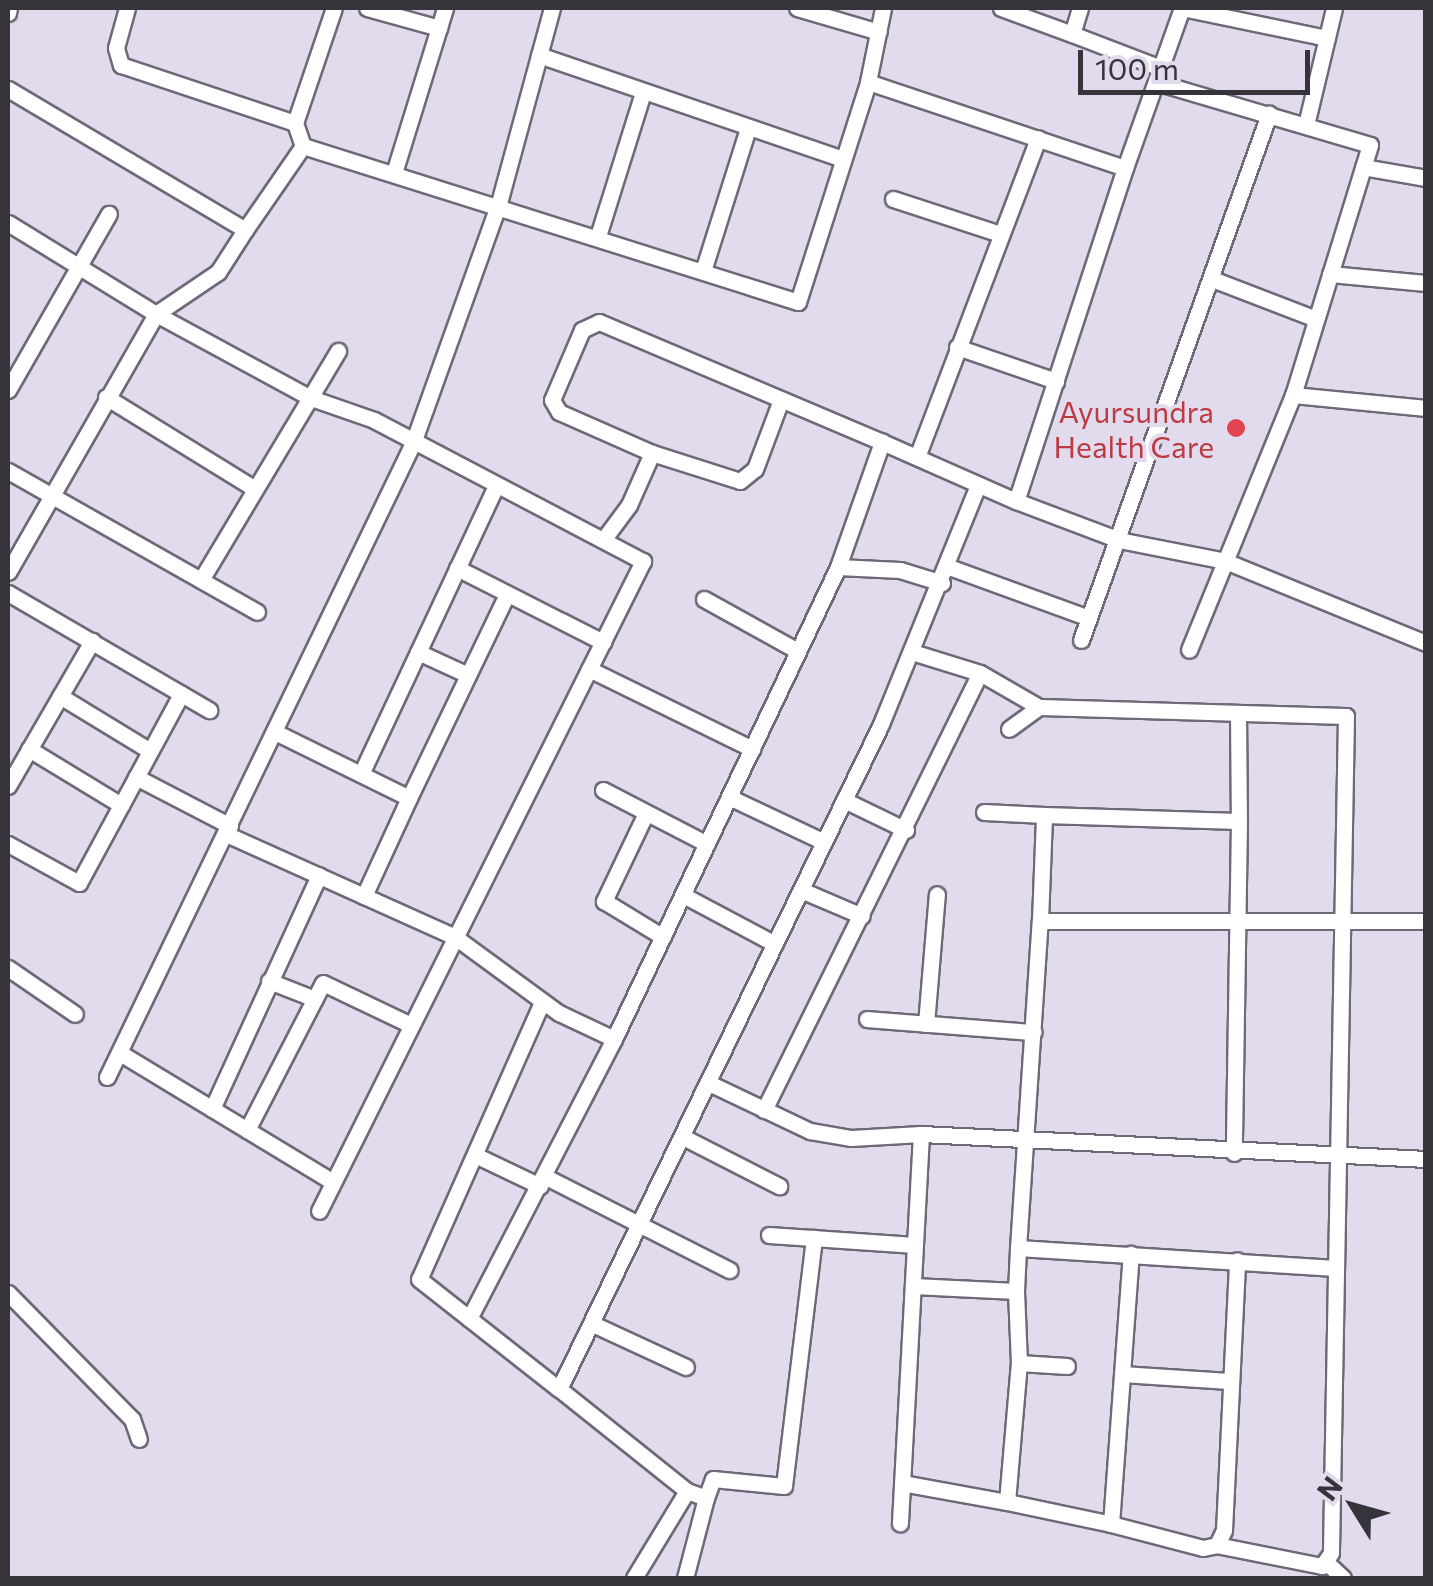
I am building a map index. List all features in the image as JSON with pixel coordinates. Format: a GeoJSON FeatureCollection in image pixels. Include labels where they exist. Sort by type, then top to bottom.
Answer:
{"type":"FeatureCollection","features":[{"type":"Feature","properties":{"kind":"street"},"geometry":{"type":"LineString","coordinates":[[127,8],[116,48],[121,65],[295,124]]}},
{"type":"Feature","properties":{"kind":"street"},"geometry":{"type":"LineString","coordinates":[[303,146],[295,124],[334,8]]}},
{"type":"Feature","properties":{"kind":"street"},"geometry":{"type":"LineString","coordinates":[[368,8],[438,28]]}},
{"type":"Feature","properties":{"kind":"street"},"geometry":{"type":"LineString","coordinates":[[394,172],[445,8]]}},
{"type":"Feature","properties":{"kind":"street"},"geometry":{"type":"LineString","coordinates":[[108,1077],[413,443],[499,203],[552,8]]}},
{"type":"Feature","properties":{"kind":"street"},"geometry":{"type":"LineString","coordinates":[[796,8],[879,32]]}},
{"type":"Feature","properties":{"kind":"street"},"geometry":{"type":"LineString","coordinates":[[303,146],[499,203],[798,302],[868,82],[883,8]]}},
{"type":"Feature","properties":{"kind":"street"},"geometry":{"type":"LineString","coordinates":[[1001,8],[1072,34],[1158,74],[1370,145],[1293,395],[1189,650]]}},
{"type":"Feature","properties":{"kind":"street"},"geometry":{"type":"LineString","coordinates":[[1072,34],[1080,8]]}},
{"type":"Feature","properties":{"kind":"street"},"geometry":{"type":"LineString","coordinates":[[1016,500],[1182,8],[1327,38]]}},
{"type":"Feature","properties":{"kind":"street"},"geometry":{"type":"LineString","coordinates":[[1306,125],[1334,8]]}},
{"type":"Feature","properties":{"kind":"street"},"geometry":{"type":"LineString","coordinates":[[539,55],[843,158]]}},
{"type":"Feature","properties":{"kind":"street"},"geometry":{"type":"LineString","coordinates":[[868,82],[1125,168]]}},
{"type":"Feature","properties":{"kind":"street"},"geometry":{"type":"LineString","coordinates":[[8,89],[244,230]]}},
{"type":"Feature","properties":{"kind":"street"},"geometry":{"type":"LineString","coordinates":[[598,236],[643,92]]}},
{"type":"Feature","properties":{"kind":"street"},"geometry":{"type":"LineString","coordinates":[[1081,640],[1270,114]]}},
{"type":"Feature","properties":{"kind":"street"},"geometry":{"type":"LineString","coordinates":[[703,271],[748,128]]}},
{"type":"Feature","properties":{"kind":"street"},"geometry":{"type":"LineString","coordinates":[[917,457],[1038,138]]}},
{"type":"Feature","properties":{"kind":"street"},"geometry":{"type":"LineString","coordinates":[[8,572],[156,314],[218,272],[303,146]]}},
{"type":"Feature","properties":{"kind":"street"},"geometry":{"type":"LineString","coordinates":[[1363,167],[1426,178]]}},
{"type":"Feature","properties":{"kind":"street"},"geometry":{"type":"LineString","coordinates":[[893,199],[1000,234]]}},
{"type":"Feature","properties":{"kind":"street"},"geometry":{"type":"LineString","coordinates":[[8,390],[110,214]]}},
{"type":"Feature","properties":{"kind":"street"},"geometry":{"type":"LineString","coordinates":[[8,222],[156,314],[311,398],[374,420],[643,561],[319,1210]]}},
{"type":"Feature","properties":{"kind":"street"},"geometry":{"type":"LineString","coordinates":[[1330,274],[1426,283]]}},
{"type":"Feature","properties":{"kind":"street"},"geometry":{"type":"LineString","coordinates":[[1212,280],[1316,318]]}},
{"type":"Feature","properties":{"kind":"street"},"geometry":{"type":"LineString","coordinates":[[782,400],[750,477],[730,480],[652,452],[553,406],[582,330],[592,321],[782,400],[882,442],[1016,500],[1120,540],[1226,561],[1426,643]]}},
{"type":"Feature","properties":{"kind":"street"},"geometry":{"type":"LineString","coordinates":[[957,347],[1056,381]]}},
{"type":"Feature","properties":{"kind":"street"},"geometry":{"type":"LineString","coordinates":[[201,580],[338,351]]}},
{"type":"Feature","properties":{"kind":"street"},"geometry":{"type":"LineString","coordinates":[[1293,395],[1426,408]]}},
{"type":"Feature","properties":{"kind":"street"},"geometry":{"type":"LineString","coordinates":[[106,398],[255,489]]}},
{"type":"Feature","properties":{"kind":"street"},"geometry":{"type":"LineString","coordinates":[[470,1319],[614,1039],[838,567],[882,442]]}},
{"type":"Feature","properties":{"kind":"street"},"geometry":{"type":"LineString","coordinates":[[603,540],[629,504],[652,452]]}},
{"type":"Feature","properties":{"kind":"street"},"geometry":{"type":"LineString","coordinates":[[8,471],[257,612]]}},
{"type":"Feature","properties":{"kind":"street"},"geometry":{"type":"LineString","coordinates":[[559,1390],[596,1325],[844,800],[945,575],[978,484]]}},
{"type":"Feature","properties":{"kind":"street"},"geometry":{"type":"LineString","coordinates":[[361,774],[496,486]]}},
{"type":"Feature","properties":{"kind":"street"},"geometry":{"type":"LineString","coordinates":[[838,567],[945,575],[1090,618]]}},
{"type":"Feature","properties":{"kind":"street"},"geometry":{"type":"LineString","coordinates":[[457,568],[602,642]]}},
{"type":"Feature","properties":{"kind":"street"},"geometry":{"type":"LineString","coordinates":[[8,593],[208,710]]}},
{"type":"Feature","properties":{"kind":"street"},"geometry":{"type":"LineString","coordinates":[[364,896],[507,594]]}},
{"type":"Feature","properties":{"kind":"street"},"geometry":{"type":"LineString","coordinates":[[704,599],[798,651]]}},
{"type":"Feature","properties":{"kind":"street"},"geometry":{"type":"LineString","coordinates":[[8,786],[92,641]]}},
{"type":"Feature","properties":{"kind":"street"},"geometry":{"type":"LineString","coordinates":[[418,652],[468,675]]}},
{"type":"Feature","properties":{"kind":"street"},"geometry":{"type":"LineString","coordinates":[[912,652],[980,673],[1039,708],[1346,716],[1328,1562]]}},
{"type":"Feature","properties":{"kind":"street"},"geometry":{"type":"LineString","coordinates":[[589,668],[752,750]]}},
{"type":"Feature","properties":{"kind":"street"},"geometry":{"type":"LineString","coordinates":[[764,1110],[906,830],[980,673]]}},
{"type":"Feature","properties":{"kind":"street"},"geometry":{"type":"LineString","coordinates":[[8,844],[79,883],[181,694]]}},
{"type":"Feature","properties":{"kind":"street"},"geometry":{"type":"LineString","coordinates":[[60,696],[150,751]]}},
{"type":"Feature","properties":{"kind":"street"},"geometry":{"type":"LineString","coordinates":[[1009,730],[1039,708]]}},
{"type":"Feature","properties":{"kind":"street"},"geometry":{"type":"LineString","coordinates":[[1234,1153],[1238,713]]}},
{"type":"Feature","properties":{"kind":"street"},"geometry":{"type":"LineString","coordinates":[[275,732],[410,798]]}},
{"type":"Feature","properties":{"kind":"street"},"geometry":{"type":"LineString","coordinates":[[29,750],[121,805]]}},
{"type":"Feature","properties":{"kind":"street"},"geometry":{"type":"LineString","coordinates":[[136,778],[318,875],[456,937],[542,1002],[614,1039]]}},
{"type":"Feature","properties":{"kind":"street"},"geometry":{"type":"LineString","coordinates":[[604,790],[707,844]]}},
{"type":"Feature","properties":{"kind":"street"},"geometry":{"type":"LineString","coordinates":[[729,797],[824,842]]}},
{"type":"Feature","properties":{"kind":"street"},"geometry":{"type":"LineString","coordinates":[[844,800],[906,830]]}},
{"type":"Feature","properties":{"kind":"street"},"geometry":{"type":"LineString","coordinates":[[646,812],[604,901],[662,938]]}},
{"type":"Feature","properties":{"kind":"street"},"geometry":{"type":"LineString","coordinates":[[984,812],[1239,821]]}},
{"type":"Feature","properties":{"kind":"street"},"geometry":{"type":"LineString","coordinates":[[1007,1502],[1019,1363],[1016,1291],[1044,815]]}},
{"type":"Feature","properties":{"kind":"street"},"geometry":{"type":"LineString","coordinates":[[212,1108],[318,875]]}},
{"type":"Feature","properties":{"kind":"street"},"geometry":{"type":"LineString","coordinates":[[801,890],[862,916]]}},
{"type":"Feature","properties":{"kind":"street"},"geometry":{"type":"LineString","coordinates":[[683,894],[775,944]]}},
{"type":"Feature","properties":{"kind":"street"},"geometry":{"type":"LineString","coordinates":[[926,1024],[938,894]]}},
{"type":"Feature","properties":{"kind":"street"},"geometry":{"type":"LineString","coordinates":[[1040,920],[1426,921]]}},
{"type":"Feature","properties":{"kind":"street"},"geometry":{"type":"LineString","coordinates":[[8,968],[75,1014]]}},
{"type":"Feature","properties":{"kind":"street"},"geometry":{"type":"LineString","coordinates":[[269,980],[315,999]]}},
{"type":"Feature","properties":{"kind":"street"},"geometry":{"type":"LineString","coordinates":[[247,1130],[324,983],[411,1025]]}},
{"type":"Feature","properties":{"kind":"street"},"geometry":{"type":"LineString","coordinates":[[542,1002],[420,1279],[687,1491],[706,1498]]}},
{"type":"Feature","properties":{"kind":"street"},"geometry":{"type":"LineString","coordinates":[[867,1019],[1033,1032]]}},
{"type":"Feature","properties":{"kind":"street"},"geometry":{"type":"LineString","coordinates":[[120,1053],[333,1182]]}},
{"type":"Feature","properties":{"kind":"street"},"geometry":{"type":"LineString","coordinates":[[711,1084],[810,1131],[852,1138],[921,1134],[1426,1160]]}},
{"type":"Feature","properties":{"kind":"street"},"geometry":{"type":"LineString","coordinates":[[900,1523],[921,1134]]}},
{"type":"Feature","properties":{"kind":"street"},"geometry":{"type":"LineString","coordinates":[[685,1138],[780,1186]]}},
{"type":"Feature","properties":{"kind":"street"},"geometry":{"type":"LineString","coordinates":[[474,1155],[542,1181],[729,1270]]}},
{"type":"Feature","properties":{"kind":"street"},"geometry":{"type":"LineString","coordinates":[[770,1235],[915,1245]]}},
{"type":"Feature","properties":{"kind":"street"},"geometry":{"type":"LineString","coordinates":[[685,1578],[713,1480],[784,1486],[814,1238]]}},
{"type":"Feature","properties":{"kind":"street"},"geometry":{"type":"LineString","coordinates":[[1018,1248],[1335,1268]]}},
{"type":"Feature","properties":{"kind":"street"},"geometry":{"type":"LineString","coordinates":[[1111,1524],[1131,1254]]}},
{"type":"Feature","properties":{"kind":"street"},"geometry":{"type":"LineString","coordinates":[[1216,1544],[1224,1530],[1237,1260]]}},
{"type":"Feature","properties":{"kind":"street"},"geometry":{"type":"LineString","coordinates":[[913,1286],[1016,1291]]}},
{"type":"Feature","properties":{"kind":"street"},"geometry":{"type":"LineString","coordinates":[[8,1294],[132,1420],[138,1439]]}},
{"type":"Feature","properties":{"kind":"street"},"geometry":{"type":"LineString","coordinates":[[596,1325],[686,1367]]}},
{"type":"Feature","properties":{"kind":"street"},"geometry":{"type":"LineString","coordinates":[[1019,1363],[1067,1366]]}},
{"type":"Feature","properties":{"kind":"street"},"geometry":{"type":"LineString","coordinates":[[1122,1374],[1229,1381]]}},
{"type":"Feature","properties":{"kind":"street"},"geometry":{"type":"LineString","coordinates":[[902,1483],[1111,1524],[1203,1548],[1216,1544],[1328,1562],[1343,1578]]}},
{"type":"Feature","properties":{"kind":"street"},"geometry":{"type":"LineString","coordinates":[[634,1578],[687,1491]]}},
{"type":"Feature","properties":{"kind":"place","name":"Ayursundra Health Care"},"geometry":{"type":"Point","coordinates":[1236,428]}}]}
